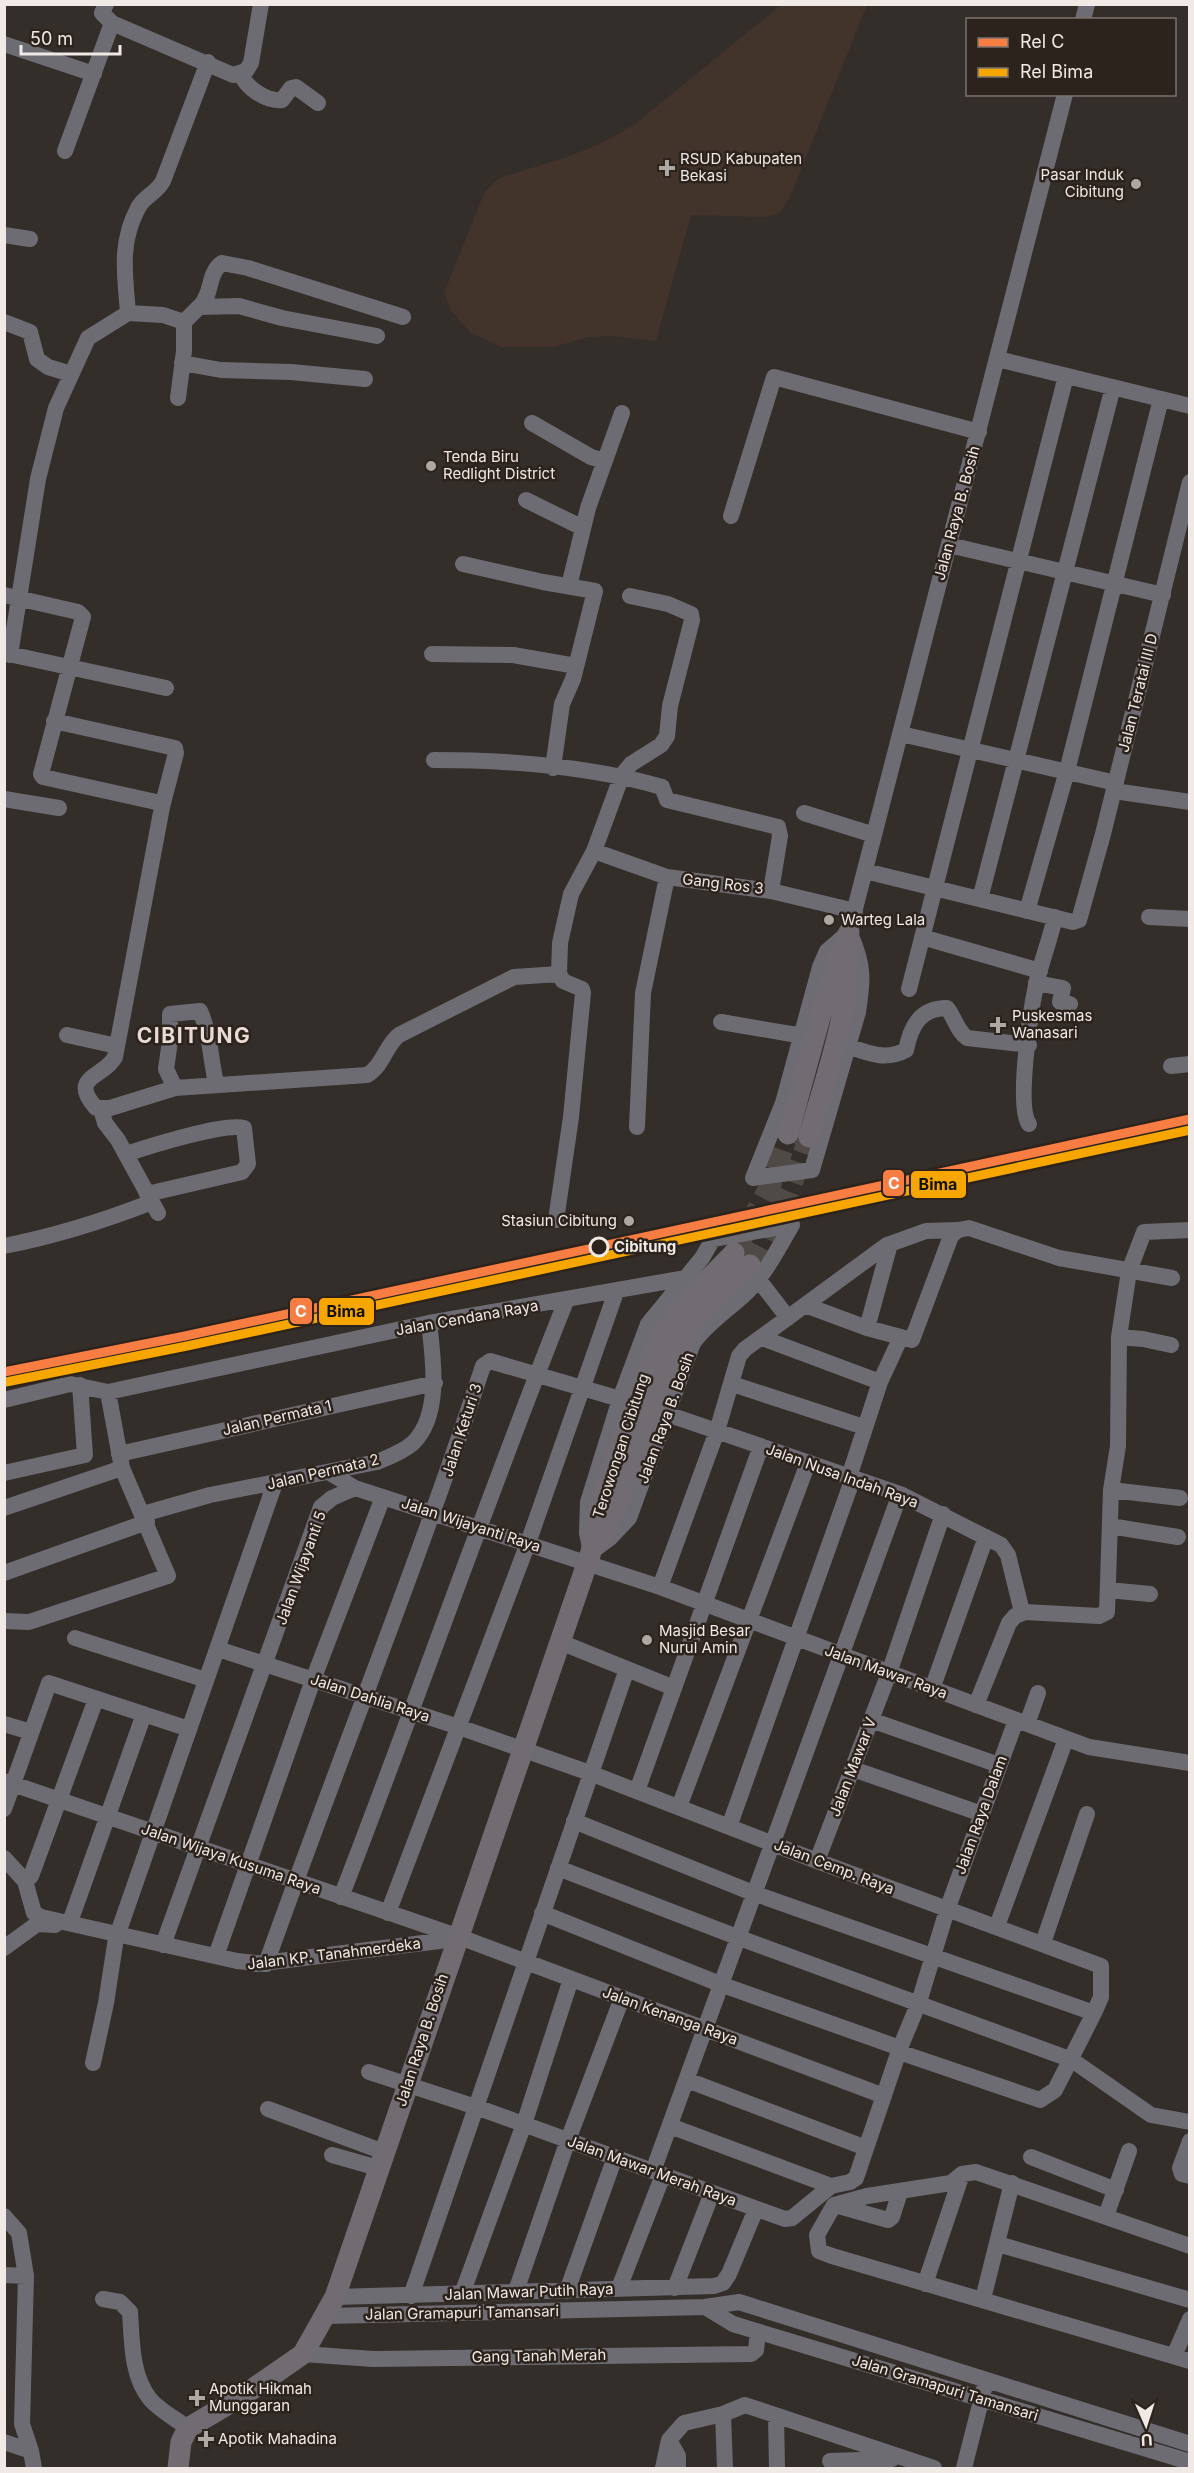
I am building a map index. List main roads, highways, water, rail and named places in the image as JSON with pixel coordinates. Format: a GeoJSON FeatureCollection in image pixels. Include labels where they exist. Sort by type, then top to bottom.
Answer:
{"type":"FeatureCollection","features":[{"type":"Feature","properties":{"kind":"main road"},"geometry":{"type":"LineString","coordinates":[[798,1135],[846,1002],[851,974],[849,932]]}},
{"type":"Feature","properties":{"kind":"main road","name":"Terowongan Cibitung"},"geometry":{"type":"LineString","coordinates":[[589,1558],[600,1502],[657,1342],[678,1310],[747,1266]]}},
{"type":"Feature","properties":{"kind":"main road","name":"Jalan Raya B. Bosih"},"geometry":{"type":"LineString","coordinates":[[178,2469],[181,2442],[188,2428],[244,2395],[303,2354],[331,2306],[589,1558]]}},
{"type":"Feature","properties":{"kind":"tunnel"},"geometry":{"type":"LineString","coordinates":[[734,1253],[771,1184],[788,1134]]}},
{"type":"Feature","properties":{"kind":"tunnel"},"geometry":{"type":"LineString","coordinates":[[750,1265],[789,1192],[809,1137]]}},
{"type":"Feature","properties":{"kind":"rail line","name":"C"},"geometry":{"type":"LineString","coordinates":[[4,1372],[185,1336],[1190,1119]]}},
{"type":"Feature","properties":{"kind":"rail line","name":"Bima"},"geometry":{"type":"LineString","coordinates":[[6,1382],[187,1346],[1190,1130]]}},
{"type":"Feature","properties":{"kind":"place","name":"RSUD Kabupaten Bekasi"},"geometry":{"type":"Point","coordinates":[667,168]}},
{"type":"Feature","properties":{"kind":"place","name":"Pasar Induk Cibitung"},"geometry":{"type":"Point","coordinates":[1136,184]}},
{"type":"Feature","properties":{"kind":"place","name":"Tenda Biru Redlight District"},"geometry":{"type":"Point","coordinates":[431,466]}},
{"type":"Feature","properties":{"kind":"place","name":"Warteg Lala"},"geometry":{"type":"Point","coordinates":[829,920]}},
{"type":"Feature","properties":{"kind":"place","name":"Puskesmas Wanasari"},"geometry":{"type":"Point","coordinates":[998,1025]}},
{"type":"Feature","properties":{"kind":"place","name":"Stasiun Cibitung"},"geometry":{"type":"Point","coordinates":[629,1221]}},
{"type":"Feature","properties":{"kind":"place","name":"Cibitung"},"geometry":{"type":"Point","coordinates":[599,1247]}},
{"type":"Feature","properties":{"kind":"place","name":"Masjid Besar Nurul Amin"},"geometry":{"type":"Point","coordinates":[647,1640]}},
{"type":"Feature","properties":{"kind":"place","name":"Apotik Hikmah Munggaran"},"geometry":{"type":"Point","coordinates":[197,2398]}},
{"type":"Feature","properties":{"kind":"place","name":"Apotik Mahadina"},"geometry":{"type":"Point","coordinates":[206,2439]}},
{"type":"Feature","properties":{"kind":"district","name":"CIBITUNG"},"geometry":{"type":"Point","coordinates":[194,1036]}}]}
